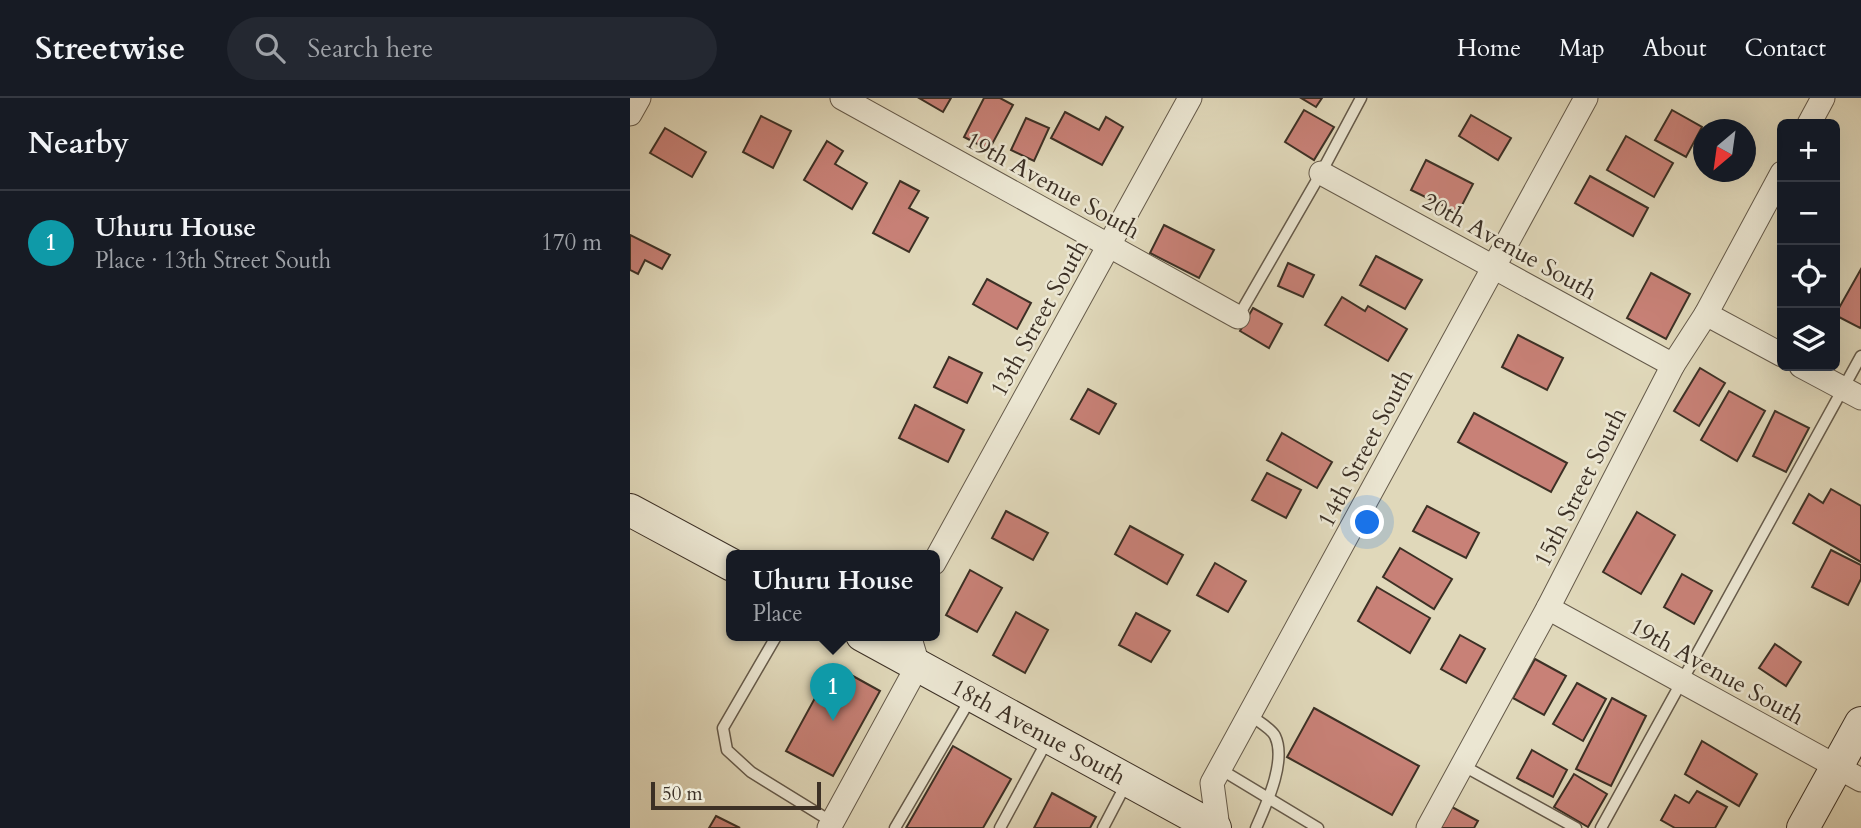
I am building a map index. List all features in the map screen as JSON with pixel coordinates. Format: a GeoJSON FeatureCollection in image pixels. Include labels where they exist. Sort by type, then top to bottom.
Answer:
{"type":"FeatureCollection","features":[{"type":"Feature","properties":{"kind":"street"},"geometry":{"type":"LineString","coordinates":[[630,114],[639,98]]}},
{"type":"Feature","properties":{"kind":"street","name":"19th Avenue South"},"geometry":{"type":"LineString","coordinates":[[842,98],[1238,317]]}},
{"type":"Feature","properties":{"kind":"street","name":"13th Street South"},"geometry":{"type":"LineString","coordinates":[[940,552],[1189,98]]}},
{"type":"Feature","properties":{"kind":"street","name":"14th Street South"},"geometry":{"type":"LineString","coordinates":[[1216,828],[1212,783],[1586,98]]}},
{"type":"Feature","properties":{"kind":"street"},"geometry":{"type":"LineString","coordinates":[[1812,119],[1823,98]]}},
{"type":"Feature","properties":{"kind":"street","name":"20th Avenue South"},"geometry":{"type":"LineString","coordinates":[[1321,173],[1673,365]]}},
{"type":"Feature","properties":{"kind":"street","name":"15th Street South"},"geometry":{"type":"LineString","coordinates":[[1428,828],[1548,608],[1673,365],[1706,314],[1777,182]]}},
{"type":"Feature","properties":{"kind":"street"},"geometry":{"type":"LineString","coordinates":[[1706,314],[1777,352]]}},
{"type":"Feature","properties":{"kind":"street"},"geometry":{"type":"LineString","coordinates":[[1810,371],[1852,393]]}},
{"type":"Feature","properties":{"kind":"street"},"geometry":{"type":"LineString","coordinates":[[630,510],[726,562]]}},
{"type":"Feature","properties":{"kind":"street","name":"19th Avenue South"},"geometry":{"type":"LineString","coordinates":[[1548,608],[1849,774]]}},
{"type":"Feature","properties":{"kind":"street","name":"18th Avenue South"},"geometry":{"type":"LineString","coordinates":[[873,641],[1216,828]]}},
{"type":"Feature","properties":{"kind":"street"},"geometry":{"type":"LineString","coordinates":[[830,825],[918,665],[911,641]]}},
{"type":"Feature","properties":{"kind":"street"},"geometry":{"type":"LineString","coordinates":[[1803,828],[1849,774],[1861,723]]}},
{"type":"Feature","properties":{"kind":"lane"},"geometry":{"type":"LineString","coordinates":[[1238,317],[1361,98]]}},
{"type":"Feature","properties":{"kind":"lane"},"geometry":{"type":"LineString","coordinates":[[1601,828],[1681,681],[1852,393],[1861,356]]}},
{"type":"Feature","properties":{"kind":"lane"},"geometry":{"type":"LineString","coordinates":[[773,641],[723,727],[727,750],[751,772],[830,825]]}},
{"type":"Feature","properties":{"kind":"lane"},"geometry":{"type":"LineString","coordinates":[[895,828],[972,696]]}},
{"type":"Feature","properties":{"kind":"lane"},"geometry":{"type":"LineString","coordinates":[[1250,715],[1274,734],[1278,748],[1276,774],[1256,828]]}},
{"type":"Feature","properties":{"kind":"lane"},"geometry":{"type":"LineString","coordinates":[[1000,828],[1049,737]]}},
{"type":"Feature","properties":{"kind":"lane"},"geometry":{"type":"LineString","coordinates":[[1462,765],[1576,828]]}},
{"type":"Feature","properties":{"kind":"lane"},"geometry":{"type":"LineString","coordinates":[[1220,769],[1318,828]]}},
{"type":"Feature","properties":{"kind":"lane"},"geometry":{"type":"LineString","coordinates":[[1103,828],[1129,780]]}},
{"type":"Feature","properties":{"kind":"building"},"geometry":{"type":"Polygon","coordinates":[[[919,98],[951,98],[943,112],[919,98]]]}},
{"type":"Feature","properties":{"kind":"building"},"geometry":{"type":"Polygon","coordinates":[[[984,98],[1000,98],[1013,105],[989,150],[964,137],[984,98]]]}},
{"type":"Feature","properties":{"kind":"building"},"geometry":{"type":"Polygon","coordinates":[[[1301,98],[1322,98],[1316,107],[1301,98]]]}},
{"type":"Feature","properties":{"kind":"building"},"geometry":{"type":"Polygon","coordinates":[[[1304,110],[1334,127],[1314,160],[1285,142],[1304,110]]]}},
{"type":"Feature","properties":{"kind":"building"},"geometry":{"type":"Polygon","coordinates":[[[1672,110],[1693,122],[1693,144],[1686,157],[1655,140],[1672,110]]]}},
{"type":"Feature","properties":{"kind":"building"},"geometry":{"type":"Polygon","coordinates":[[[1065,112],[1099,130],[1106,117],[1123,127],[1102,165],[1051,138],[1065,112]]]}},
{"type":"Feature","properties":{"kind":"building"},"geometry":{"type":"Polygon","coordinates":[[[1471,115],[1511,138],[1498,160],[1459,136],[1471,115]]]}},
{"type":"Feature","properties":{"kind":"building"},"geometry":{"type":"Polygon","coordinates":[[[761,116],[791,131],[773,168],[743,152],[761,116]]]}},
{"type":"Feature","properties":{"kind":"building"},"geometry":{"type":"Polygon","coordinates":[[[1026,118],[1049,128],[1034,161],[1011,150],[1026,118]]]}},
{"type":"Feature","properties":{"kind":"building"},"geometry":{"type":"Polygon","coordinates":[[[665,128],[706,152],[692,177],[650,153],[665,128]]]}},
{"type":"Feature","properties":{"kind":"building"},"geometry":{"type":"Polygon","coordinates":[[[1626,136],[1673,163],[1654,197],[1607,170],[1626,136]]]}},
{"type":"Feature","properties":{"kind":"building"},"geometry":{"type":"Polygon","coordinates":[[[827,141],[843,151],[835,164],[867,183],[852,209],[804,180],[827,141]]]}},
{"type":"Feature","properties":{"kind":"building"},"geometry":{"type":"Polygon","coordinates":[[[1426,160],[1473,184],[1458,213],[1411,190],[1426,160]]]}},
{"type":"Feature","properties":{"kind":"building"},"geometry":{"type":"Polygon","coordinates":[[[1590,176],[1648,208],[1633,236],[1575,203],[1590,176]]]}},
{"type":"Feature","properties":{"kind":"building"},"geometry":{"type":"Polygon","coordinates":[[[900,181],[919,191],[909,208],[928,218],[909,252],[873,233],[900,181]]]}},
{"type":"Feature","properties":{"kind":"building"},"geometry":{"type":"Polygon","coordinates":[[[1164,225],[1214,250],[1199,278],[1150,253],[1164,225]]]}},
{"type":"Feature","properties":{"kind":"building"},"geometry":{"type":"Polygon","coordinates":[[[630,235],[670,255],[662,269],[645,260],[638,274],[630,270],[630,235]]]}},
{"type":"Feature","properties":{"kind":"building"},"geometry":{"type":"Polygon","coordinates":[[[1376,256],[1422,280],[1405,309],[1360,285],[1376,256]]]}},
{"type":"Feature","properties":{"kind":"building"},"geometry":{"type":"Polygon","coordinates":[[[1288,263],[1314,275],[1303,297],[1278,286],[1288,263]]]}},
{"type":"Feature","properties":{"kind":"building"},"geometry":{"type":"Polygon","coordinates":[[[1861,269],[1860,328],[1840,318],[1840,306],[1861,269]]]}},
{"type":"Feature","properties":{"kind":"building"},"geometry":{"type":"Polygon","coordinates":[[[1651,273],[1690,294],[1666,339],[1627,318],[1651,273]]]}},
{"type":"Feature","properties":{"kind":"building"},"geometry":{"type":"Polygon","coordinates":[[[987,279],[1031,303],[1017,329],[973,304],[987,279]]]}},
{"type":"Feature","properties":{"kind":"building"},"geometry":{"type":"Polygon","coordinates":[[[1342,297],[1365,311],[1368,306],[1407,329],[1388,361],[1325,325],[1342,297]]]}},
{"type":"Feature","properties":{"kind":"building"},"geometry":{"type":"Polygon","coordinates":[[[1253,308],[1282,324],[1269,348],[1240,331],[1253,308]]]}},
{"type":"Feature","properties":{"kind":"building"},"geometry":{"type":"Polygon","coordinates":[[[1518,335],[1563,358],[1547,390],[1502,367],[1518,335]]]}},
{"type":"Feature","properties":{"kind":"building"},"geometry":{"type":"Polygon","coordinates":[[[949,357],[982,373],[967,403],[934,387],[949,357]]]}},
{"type":"Feature","properties":{"kind":"building"},"geometry":{"type":"Polygon","coordinates":[[[1700,368],[1725,383],[1699,426],[1674,411],[1700,368]]]}},
{"type":"Feature","properties":{"kind":"building"},"geometry":{"type":"Polygon","coordinates":[[[1088,389],[1116,404],[1099,434],[1071,419],[1088,389]]]}},
{"type":"Feature","properties":{"kind":"building"},"geometry":{"type":"Polygon","coordinates":[[[1729,391],[1765,411],[1737,461],[1701,440],[1729,391]]]}},
{"type":"Feature","properties":{"kind":"building"},"geometry":{"type":"Polygon","coordinates":[[[915,405],[964,430],[948,462],[899,438],[915,405]]]}},
{"type":"Feature","properties":{"kind":"building"},"geometry":{"type":"Polygon","coordinates":[[[1775,411],[1809,428],[1786,472],[1753,456],[1775,411]]]}},
{"type":"Feature","properties":{"kind":"building"},"geometry":{"type":"Polygon","coordinates":[[[1474,413],[1567,463],[1551,492],[1458,442],[1474,413]]]}},
{"type":"Feature","properties":{"kind":"building"},"geometry":{"type":"Polygon","coordinates":[[[1282,433],[1332,462],[1317,488],[1267,460],[1282,433]]]}},
{"type":"Feature","properties":{"kind":"building"},"geometry":{"type":"Polygon","coordinates":[[[1267,473],[1301,490],[1286,518],[1252,500],[1267,473]]]}},
{"type":"Feature","properties":{"kind":"building"},"geometry":{"type":"Polygon","coordinates":[[[1831,489],[1861,506],[1861,562],[1793,523],[1809,494],[1823,503],[1831,489]]]}},
{"type":"Feature","properties":{"kind":"building"},"geometry":{"type":"Polygon","coordinates":[[[1427,506],[1479,533],[1466,558],[1413,531],[1427,506]]]}},
{"type":"Feature","properties":{"kind":"building"},"geometry":{"type":"Polygon","coordinates":[[[1006,511],[1048,533],[1033,560],[992,538],[1006,511]]]}},
{"type":"Feature","properties":{"kind":"building"},"geometry":{"type":"Polygon","coordinates":[[[1637,512],[1675,535],[1641,594],[1603,572],[1637,512]]]}},
{"type":"Feature","properties":{"kind":"building"},"geometry":{"type":"Polygon","coordinates":[[[1130,526],[1183,555],[1167,584],[1115,554],[1130,526]]]}},
{"type":"Feature","properties":{"kind":"building"},"geometry":{"type":"Polygon","coordinates":[[[1400,548],[1452,579],[1434,609],[1383,577],[1400,548]]]}},
{"type":"Feature","properties":{"kind":"building"},"geometry":{"type":"Polygon","coordinates":[[[1831,550],[1861,565],[1861,579],[1848,605],[1812,587],[1831,550]]]}},
{"type":"Feature","properties":{"kind":"building"},"geometry":{"type":"Polygon","coordinates":[[[1215,563],[1246,581],[1228,612],[1197,595],[1215,563]]]}},
{"type":"Feature","properties":{"kind":"building"},"geometry":{"type":"Polygon","coordinates":[[[970,570],[1002,588],[977,632],[946,615],[970,570]]]}},
{"type":"Feature","properties":{"kind":"building"},"geometry":{"type":"Polygon","coordinates":[[[1682,574],[1712,591],[1694,624],[1664,607],[1682,574]]]}},
{"type":"Feature","properties":{"kind":"building"},"geometry":{"type":"Polygon","coordinates":[[[1377,587],[1430,618],[1410,653],[1358,621],[1377,587]]]}},
{"type":"Feature","properties":{"kind":"building"},"geometry":{"type":"Polygon","coordinates":[[[1016,612],[1048,630],[1025,673],[993,655],[1016,612]]]}},
{"type":"Feature","properties":{"kind":"building"},"geometry":{"type":"Polygon","coordinates":[[[1136,613],[1170,631],[1151,662],[1119,645],[1136,613]]]}},
{"type":"Feature","properties":{"kind":"building"},"geometry":{"type":"Polygon","coordinates":[[[1460,635],[1485,649],[1466,683],[1441,669],[1460,635]]]}},
{"type":"Feature","properties":{"kind":"building"},"geometry":{"type":"Polygon","coordinates":[[[1775,644],[1801,662],[1786,686],[1759,668],[1775,644]]]}},
{"type":"Feature","properties":{"kind":"building"},"geometry":{"type":"Polygon","coordinates":[[[1535,659],[1566,676],[1544,715],[1513,698],[1535,659]]]}},
{"type":"Feature","properties":{"kind":"building"},"geometry":{"type":"Polygon","coordinates":[[[833,665],[880,691],[833,776],[786,751],[833,665]]]}},
{"type":"Feature","properties":{"kind":"building"},"geometry":{"type":"Polygon","coordinates":[[[1577,683],[1606,699],[1583,741],[1553,724],[1577,683]]]}},
{"type":"Feature","properties":{"kind":"building"},"geometry":{"type":"Polygon","coordinates":[[[1612,698],[1646,716],[1611,786],[1576,769],[1612,698]]]}},
{"type":"Feature","properties":{"kind":"building"},"geometry":{"type":"Polygon","coordinates":[[[1314,708],[1419,766],[1392,815],[1287,757],[1314,708]]]}},
{"type":"Feature","properties":{"kind":"building"},"geometry":{"type":"Polygon","coordinates":[[[1702,741],[1757,774],[1739,806],[1685,774],[1702,741]]]}},
{"type":"Feature","properties":{"kind":"building"},"geometry":{"type":"Polygon","coordinates":[[[953,746],[1011,779],[983,828],[906,828],[953,746]]]}},
{"type":"Feature","properties":{"kind":"building"},"geometry":{"type":"Polygon","coordinates":[[[1532,750],[1567,770],[1553,797],[1517,778],[1532,750]]]}},
{"type":"Feature","properties":{"kind":"building"},"geometry":{"type":"Polygon","coordinates":[[[1574,774],[1607,794],[1588,827],[1554,807],[1574,774]]]}},
{"type":"Feature","properties":{"kind":"building"},"geometry":{"type":"Polygon","coordinates":[[[1697,791],[1727,807],[1715,828],[1675,828],[1661,820],[1675,795],[1689,803],[1697,791]]]}},
{"type":"Feature","properties":{"kind":"building"},"geometry":{"type":"Polygon","coordinates":[[[1052,793],[1096,817],[1090,828],[1034,828],[1052,793]]]}},
{"type":"Feature","properties":{"kind":"building"},"geometry":{"type":"Polygon","coordinates":[[[1450,806],[1478,821],[1474,828],[1439,828],[1450,806]]]}},
{"type":"Feature","properties":{"kind":"building"},"geometry":{"type":"Polygon","coordinates":[[[716,816],[740,828],[709,828],[716,816]]]}},
{"type":"Feature","properties":{"kind":"place","name":"Uhuru House"},"geometry":{"type":"Point","coordinates":[833,721]}}]}
